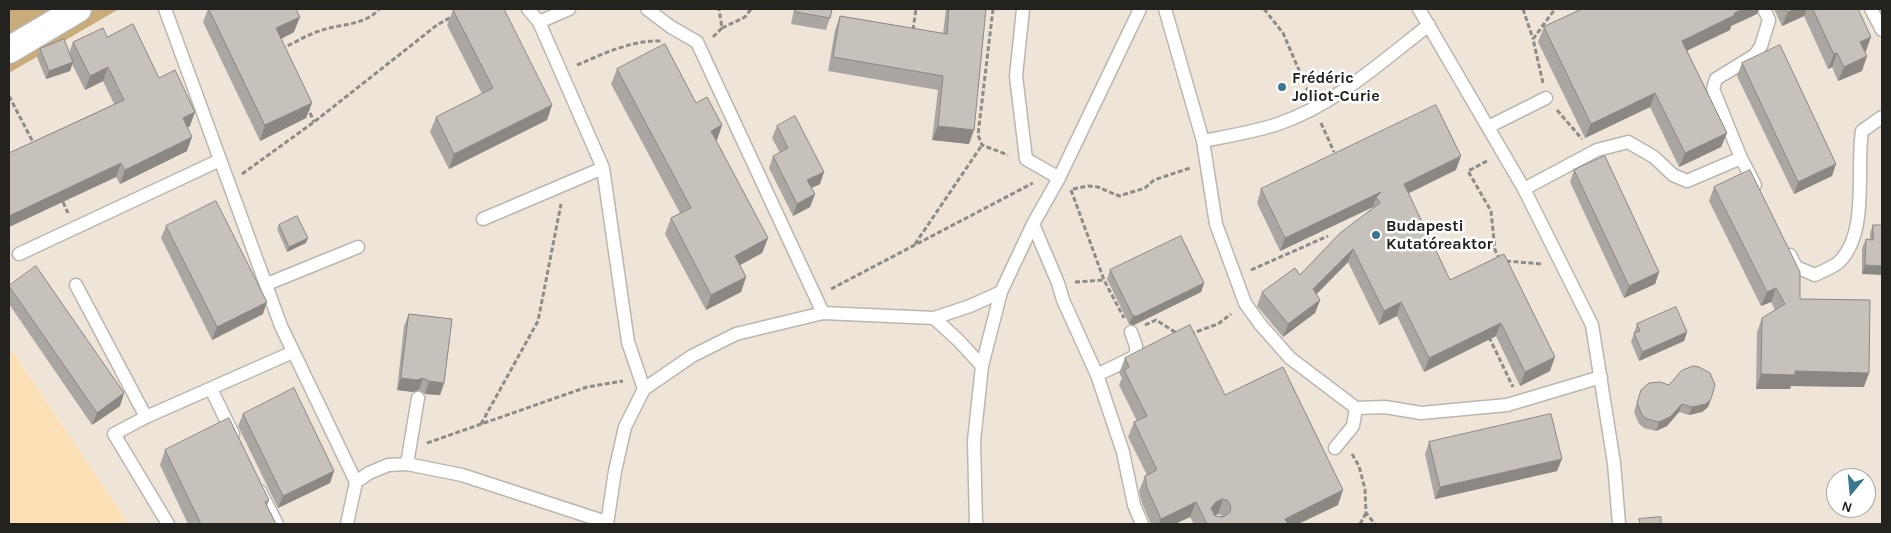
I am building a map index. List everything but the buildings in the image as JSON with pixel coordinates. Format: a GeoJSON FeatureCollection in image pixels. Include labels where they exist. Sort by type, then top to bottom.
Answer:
{"type":"FeatureCollection","features":[{"type":"Feature","properties":{"kind":"street"},"geometry":{"type":"LineString","coordinates":[[9,50],[78,9]]}},
{"type":"Feature","properties":{"kind":"lane"},"geometry":{"type":"LineString","coordinates":[[165,9],[282,326],[356,482],[348,524]]}},
{"type":"Feature","properties":{"kind":"lane"},"geometry":{"type":"LineString","coordinates":[[528,9],[539,22],[603,168],[628,342],[644,389]]}},
{"type":"Feature","properties":{"kind":"lane"},"geometry":{"type":"LineString","coordinates":[[539,22],[569,9]]}},
{"type":"Feature","properties":{"kind":"lane"},"geometry":{"type":"LineString","coordinates":[[647,9],[698,42],[822,313]]}},
{"type":"Feature","properties":{"kind":"lane"},"geometry":{"type":"LineString","coordinates":[[1023,9],[1016,76],[1026,159],[1058,180]]}},
{"type":"Feature","properties":{"kind":"lane"},"geometry":{"type":"LineString","coordinates":[[976,524],[974,441],[982,366],[1001,292],[1033,224],[1058,180],[1140,9]]}},
{"type":"Feature","properties":{"kind":"lane"},"geometry":{"type":"LineString","coordinates":[[1165,9],[1203,141],[1216,224],[1244,303],[1290,358],[1356,408],[1385,408],[1421,413],[1507,405],[1601,377]]}},
{"type":"Feature","properties":{"kind":"lane"},"geometry":{"type":"LineString","coordinates":[[1419,9],[1524,189],[1592,325],[1614,463],[1619,524]]}},
{"type":"Feature","properties":{"kind":"lane"},"geometry":{"type":"LineString","coordinates":[[1761,197],[1713,90],[1716,79],[1755,55],[1761,46],[1769,20],[1764,9]]}},
{"type":"Feature","properties":{"kind":"lane"},"geometry":{"type":"LineString","coordinates":[[1871,9],[1882,30]]}},
{"type":"Feature","properties":{"kind":"lane"},"geometry":{"type":"LineString","coordinates":[[1203,141],[1279,124],[1315,107],[1343,91],[1429,25]]}},
{"type":"Feature","properties":{"kind":"lane"},"geometry":{"type":"LineString","coordinates":[[1488,127],[1546,98]]}},
{"type":"Feature","properties":{"kind":"lane"},"geometry":{"type":"LineString","coordinates":[[1785,246],[1796,267],[1815,275],[1839,262],[1854,240],[1860,198],[1859,150],[1862,131],[1882,118]]}},
{"type":"Feature","properties":{"kind":"lane"},"geometry":{"type":"LineString","coordinates":[[1524,189],[1597,150],[1628,142],[1654,157],[1673,175],[1687,181],[1742,158]]}},
{"type":"Feature","properties":{"kind":"lane"},"geometry":{"type":"LineString","coordinates":[[19,254],[220,160]]}},
{"type":"Feature","properties":{"kind":"lane"},"geometry":{"type":"LineString","coordinates":[[483,219],[603,168]]}},
{"type":"Feature","properties":{"kind":"lane"},"geometry":{"type":"LineString","coordinates":[[1033,224],[1058,283],[1063,300],[1097,375],[1122,452],[1134,506],[1142,524]]}},
{"type":"Feature","properties":{"kind":"lane"},"geometry":{"type":"LineString","coordinates":[[267,284],[358,247]]}},
{"type":"Feature","properties":{"kind":"lane"},"geometry":{"type":"LineString","coordinates":[[76,285],[146,417]]}},
{"type":"Feature","properties":{"kind":"lane"},"geometry":{"type":"LineString","coordinates":[[356,482],[369,473],[388,465],[407,464],[462,475],[607,523],[615,471],[626,427],[644,389],[692,356],[736,334],[822,313],[934,318],[970,306],[1001,292]]}},
{"type":"Feature","properties":{"kind":"lane"},"geometry":{"type":"LineString","coordinates":[[934,318],[959,340],[982,366]]}},
{"type":"Feature","properties":{"kind":"lane"},"geometry":{"type":"LineString","coordinates":[[1097,375],[1136,356],[1136,346],[1131,332]]}},
{"type":"Feature","properties":{"kind":"lane"},"geometry":{"type":"LineString","coordinates":[[168,524],[114,434],[146,417],[293,352]]}},
{"type":"Feature","properties":{"kind":"lane"},"geometry":{"type":"LineString","coordinates":[[211,389],[240,448]]}},
{"type":"Feature","properties":{"kind":"lane"},"geometry":{"type":"LineString","coordinates":[[407,464],[418,398]]}},
{"type":"Feature","properties":{"kind":"lane"},"geometry":{"type":"LineString","coordinates":[[1339,443],[1353,426],[1356,408]]}},
{"type":"Feature","properties":{"kind":"lane"},"geometry":{"type":"LineString","coordinates":[[256,482],[277,524]]}},
{"type":"Feature","properties":{"kind":"path"},"geometry":{"type":"LineString","coordinates":[[287,56],[284,48],[322,30],[360,21],[374,15],[380,9]]}},
{"type":"Feature","properties":{"kind":"path"},"geometry":{"type":"LineString","coordinates":[[719,9],[722,28]]}},
{"type":"Feature","properties":{"kind":"path"},"geometry":{"type":"LineString","coordinates":[[561,72],[616,48],[651,41],[710,41],[722,28],[745,17],[751,9]]}},
{"type":"Feature","properties":{"kind":"path"},"geometry":{"type":"LineString","coordinates":[[912,36],[916,9]]}},
{"type":"Feature","properties":{"kind":"path"},"geometry":{"type":"LineString","coordinates":[[982,146],[978,135],[993,9]]}},
{"type":"Feature","properties":{"kind":"path"},"geometry":{"type":"LineString","coordinates":[[1264,9],[1283,33],[1334,152]]}},
{"type":"Feature","properties":{"kind":"path"},"geometry":{"type":"LineString","coordinates":[[1523,9],[1533,39]]}},
{"type":"Feature","properties":{"kind":"path"},"geometry":{"type":"LineString","coordinates":[[229,184],[314,122],[437,24],[459,13]]}},
{"type":"Feature","properties":{"kind":"path"},"geometry":{"type":"LineString","coordinates":[[9,96],[38,150]]}},
{"type":"Feature","properties":{"kind":"path"},"geometry":{"type":"LineString","coordinates":[[304,97],[314,122]]}},
{"type":"Feature","properties":{"kind":"path"},"geometry":{"type":"LineString","coordinates":[[982,146],[1026,159]]}},
{"type":"Feature","properties":{"kind":"path"},"geometry":{"type":"LineString","coordinates":[[914,245],[982,146]]}},
{"type":"Feature","properties":{"kind":"path"},"geometry":{"type":"LineString","coordinates":[[1500,261],[1495,250],[1491,211],[1468,171],[1503,153]]}},
{"type":"Feature","properties":{"kind":"path"},"geometry":{"type":"LineString","coordinates":[[1071,189],[1088,186],[1098,187],[1120,196],[1145,188],[1154,180],[1166,175],[1195,167]]}},
{"type":"Feature","properties":{"kind":"path"},"geometry":{"type":"LineString","coordinates":[[815,298],[1044,177],[1058,180],[1071,189],[1104,280],[1131,332],[1156,320],[1182,337],[1218,324],[1244,303]]}},
{"type":"Feature","properties":{"kind":"path"},"geometry":{"type":"LineString","coordinates":[[481,424],[538,321],[567,184]]}},
{"type":"Feature","properties":{"kind":"path"},"geometry":{"type":"LineString","coordinates":[[1236,277],[1328,236]]}},
{"type":"Feature","properties":{"kind":"path"},"geometry":{"type":"LineString","coordinates":[[1492,265],[1500,261],[1562,265]]}},
{"type":"Feature","properties":{"kind":"path"},"geometry":{"type":"LineString","coordinates":[[1058,283],[1104,280]]}},
{"type":"Feature","properties":{"kind":"path"},"geometry":{"type":"LineString","coordinates":[[1486,331],[1519,401]]}},
{"type":"Feature","properties":{"kind":"path"},"geometry":{"type":"LineString","coordinates":[[410,449],[587,387],[624,381]]}},
{"type":"Feature","properties":{"kind":"path"},"geometry":{"type":"LineString","coordinates":[[1339,443],[1359,466],[1365,489],[1366,513],[1360,524]]}},
{"type":"Feature","properties":{"kind":"path"},"geometry":{"type":"LineString","coordinates":[[1366,513],[1375,524]]}},
{"type":"Feature","properties":{"kind":"shaded area"},"geometry":{"type":"Polygon","coordinates":[[[9,9],[119,9],[9,73],[9,9]]]}},
{"type":"Feature","properties":{"kind":"shaded area"},"geometry":{"type":"Polygon","coordinates":[[[119,9],[1882,9],[1882,524],[129,524],[9,346],[9,73],[119,9]]]}},
{"type":"Feature","properties":{"kind":"shaded area"},"geometry":{"type":"Polygon","coordinates":[[[9,346],[129,524],[9,524],[9,346]]]}},
{"type":"Feature","properties":{"kind":"place","name":"Frédéric Joliot-Curie"},"geometry":{"type":"Point","coordinates":[1282,87]}},
{"type":"Feature","properties":{"kind":"place","name":"Budapesti Kutatóreaktor"},"geometry":{"type":"Point","coordinates":[1376,235]}}]}
